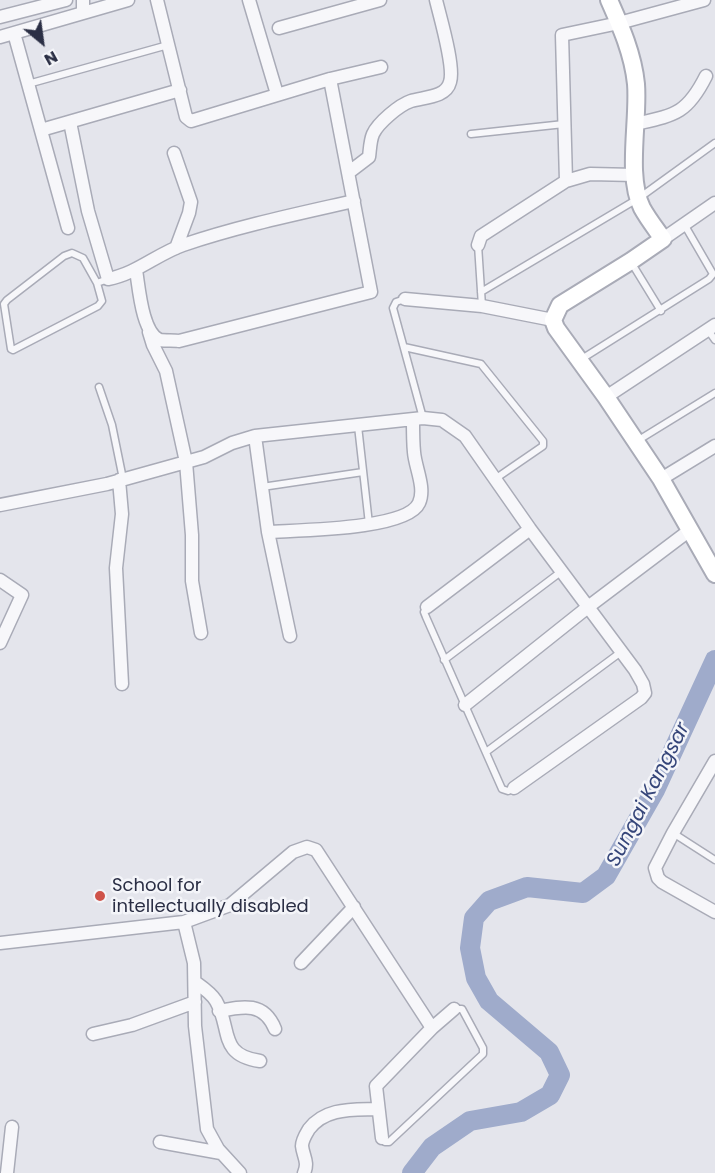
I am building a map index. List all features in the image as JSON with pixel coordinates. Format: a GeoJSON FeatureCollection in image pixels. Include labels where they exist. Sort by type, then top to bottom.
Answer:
{"type":"FeatureCollection","features":[{"type":"Feature","properties":{"kind":"street"},"geometry":{"type":"LineString","coordinates":[[0,17],[31,4],[66,0]]}},
{"type":"Feature","properties":{"kind":"street"},"geometry":{"type":"LineString","coordinates":[[83,0],[83,13]]}},
{"type":"Feature","properties":{"kind":"street"},"geometry":{"type":"LineString","coordinates":[[0,37],[128,0]]}},
{"type":"Feature","properties":{"kind":"street"},"geometry":{"type":"LineString","coordinates":[[157,0],[186,117],[191,121],[330,79],[381,67]]}},
{"type":"Feature","properties":{"kind":"street"},"geometry":{"type":"LineString","coordinates":[[249,0],[278,94]]}},
{"type":"Feature","properties":{"kind":"street"},"geometry":{"type":"LineString","coordinates":[[279,28],[380,0]]}},
{"type":"Feature","properties":{"kind":"street"},"geometry":{"type":"LineString","coordinates":[[348,173],[369,157],[373,134],[390,114],[409,102],[440,94],[450,84],[447,48],[436,0]]}},
{"type":"Feature","properties":{"kind":"street"},"geometry":{"type":"LineString","coordinates":[[609,0],[628,42],[636,84],[635,176],[639,198],[642,207],[663,239]]}},
{"type":"Feature","properties":{"kind":"street"},"geometry":{"type":"LineString","coordinates":[[566,181],[562,34],[619,23],[704,0]]}},
{"type":"Feature","properties":{"kind":"street"},"geometry":{"type":"LineString","coordinates":[[14,33],[68,228]]}},
{"type":"Feature","properties":{"kind":"street"},"geometry":{"type":"LineString","coordinates":[[636,124],[670,116],[686,106],[711,75]]}},
{"type":"Feature","properties":{"kind":"street"},"geometry":{"type":"LineString","coordinates":[[149,332],[160,339],[179,341],[371,292],[330,79]]}},
{"type":"Feature","properties":{"kind":"street"},"geometry":{"type":"LineString","coordinates":[[40,130],[180,90]]}},
{"type":"Feature","properties":{"kind":"street"},"geometry":{"type":"LineString","coordinates":[[70,122],[103,281],[136,270],[176,248],[266,221],[354,201]]}},
{"type":"Feature","properties":{"kind":"street"},"geometry":{"type":"LineString","coordinates":[[174,153],[190,201],[189,213],[176,248]]}},
{"type":"Feature","properties":{"kind":"street"},"geometry":{"type":"LineString","coordinates":[[478,245],[481,236],[566,181],[590,174],[635,176]]}},
{"type":"Feature","properties":{"kind":"street"},"geometry":{"type":"LineString","coordinates":[[715,204],[631,261],[560,305],[553,320],[556,328],[661,479],[715,574]]}},
{"type":"Feature","properties":{"kind":"street"},"geometry":{"type":"LineString","coordinates":[[136,270],[142,308],[153,345],[166,371],[186,462],[192,535],[192,581],[201,633]]}},
{"type":"Feature","properties":{"kind":"street"},"geometry":{"type":"LineString","coordinates":[[405,299],[482,306],[553,320]]}},
{"type":"Feature","properties":{"kind":"street"},"geometry":{"type":"LineString","coordinates":[[606,397],[713,332]]}},
{"type":"Feature","properties":{"kind":"street"},"geometry":{"type":"LineString","coordinates":[[268,532],[369,524],[406,515],[419,503],[421,489],[414,453],[418,419]]}},
{"type":"Feature","properties":{"kind":"street"},"geometry":{"type":"LineString","coordinates":[[0,505],[39,499],[121,480],[204,457],[232,443],[255,436],[418,419],[442,420],[465,436],[621,652],[643,684],[645,693],[514,788]]}},
{"type":"Feature","properties":{"kind":"street"},"geometry":{"type":"LineString","coordinates":[[255,436],[268,532],[290,636]]}},
{"type":"Feature","properties":{"kind":"street"},"geometry":{"type":"LineString","coordinates":[[661,479],[715,446]]}},
{"type":"Feature","properties":{"kind":"street"},"geometry":{"type":"LineString","coordinates":[[121,480],[122,514],[116,568],[123,684]]}},
{"type":"Feature","properties":{"kind":"street"},"geometry":{"type":"LineString","coordinates":[[427,607],[530,529]]}},
{"type":"Feature","properties":{"kind":"street"},"geometry":{"type":"LineString","coordinates":[[465,705],[588,607],[690,530]]}},
{"type":"Feature","properties":{"kind":"street"},"geometry":{"type":"LineString","coordinates":[[0,580],[22,595],[0,643]]}},
{"type":"Feature","properties":{"kind":"street"},"geometry":{"type":"LineString","coordinates":[[714,764],[655,868],[662,882],[715,912]]}},
{"type":"Feature","properties":{"kind":"street"},"geometry":{"type":"LineString","coordinates":[[0,943],[184,922],[230,905],[293,852],[307,847],[316,850],[432,1028]]}},
{"type":"Feature","properties":{"kind":"street"},"geometry":{"type":"LineString","coordinates":[[301,963],[354,907]]}},
{"type":"Feature","properties":{"kind":"street"},"geometry":{"type":"LineString","coordinates":[[184,922],[195,963],[195,1026],[207,1129],[221,1153],[240,1173]]}},
{"type":"Feature","properties":{"kind":"street"},"geometry":{"type":"LineString","coordinates":[[195,982],[216,1002],[234,1051],[247,1059],[260,1061]]}},
{"type":"Feature","properties":{"kind":"street"},"geometry":{"type":"LineString","coordinates":[[93,1035],[132,1025],[195,1002]]}},
{"type":"Feature","properties":{"kind":"street"},"geometry":{"type":"LineString","coordinates":[[219,1011],[246,1006],[265,1012],[275,1029]]}},
{"type":"Feature","properties":{"kind":"street"},"geometry":{"type":"LineString","coordinates":[[382,1138],[377,1084],[454,1009]]}},
{"type":"Feature","properties":{"kind":"street"},"geometry":{"type":"LineString","coordinates":[[304,1173],[306,1161],[302,1145],[304,1136],[315,1122],[329,1113],[378,1109]]}},
{"type":"Feature","properties":{"kind":"street"},"geometry":{"type":"LineString","coordinates":[[7,1173],[12,1127]]}},
{"type":"Feature","properties":{"kind":"street"},"geometry":{"type":"LineString","coordinates":[[160,1142],[221,1153]]}},
{"type":"Feature","properties":{"kind":"lane"},"geometry":{"type":"LineString","coordinates":[[28,84],[169,45]]}},
{"type":"Feature","properties":{"kind":"lane"},"geometry":{"type":"LineString","coordinates":[[471,134],[564,124]]}},
{"type":"Feature","properties":{"kind":"lane"},"geometry":{"type":"LineString","coordinates":[[481,292],[639,198],[715,143]]}},
{"type":"Feature","properties":{"kind":"lane"},"geometry":{"type":"LineString","coordinates":[[580,360],[703,285],[713,274],[684,224]]}},
{"type":"Feature","properties":{"kind":"lane"},"geometry":{"type":"LineString","coordinates":[[478,245],[482,306]]}},
{"type":"Feature","properties":{"kind":"lane"},"geometry":{"type":"LineString","coordinates":[[72,253],[83,258],[103,281],[102,301],[98,306],[11,350],[4,309],[7,300],[64,256],[72,253]]}},
{"type":"Feature","properties":{"kind":"lane"},"geometry":{"type":"LineString","coordinates":[[631,261],[661,311]]}},
{"type":"Feature","properties":{"kind":"lane"},"geometry":{"type":"LineString","coordinates":[[405,299],[396,302],[393,308],[404,346],[418,419]]}},
{"type":"Feature","properties":{"kind":"lane"},"geometry":{"type":"LineString","coordinates":[[404,346],[481,364],[543,441],[543,446],[495,479]]}},
{"type":"Feature","properties":{"kind":"lane"},"geometry":{"type":"LineString","coordinates":[[99,387],[112,425],[121,480]]}},
{"type":"Feature","properties":{"kind":"lane"},"geometry":{"type":"LineString","coordinates":[[636,442],[715,393]]}},
{"type":"Feature","properties":{"kind":"lane"},"geometry":{"type":"LineString","coordinates":[[358,426],[369,524]]}},
{"type":"Feature","properties":{"kind":"lane"},"geometry":{"type":"LineString","coordinates":[[262,487],[363,472]]}},
{"type":"Feature","properties":{"kind":"lane"},"geometry":{"type":"LineString","coordinates":[[444,660],[562,571]]}},
{"type":"Feature","properties":{"kind":"lane"},"geometry":{"type":"LineString","coordinates":[[427,607],[424,612],[426,617],[502,790],[508,791],[514,788]]}},
{"type":"Feature","properties":{"kind":"lane"},"geometry":{"type":"LineString","coordinates":[[486,752],[621,652]]}},
{"type":"Feature","properties":{"kind":"lane"},"geometry":{"type":"LineString","coordinates":[[673,833],[714,859]]}},
{"type":"Feature","properties":{"kind":"lane"},"geometry":{"type":"LineString","coordinates":[[382,1138],[385,1142],[389,1142],[483,1054],[483,1048],[462,1009],[454,1009]]}},
{"type":"Feature","properties":{"kind":"waterway","name":"Sungai Kangsar"},"geometry":{"type":"LineString","coordinates":[[412,1173],[432,1147],[470,1121],[521,1112],[550,1095],[560,1075],[549,1052],[489,1001],[476,978],[470,948],[474,918],[489,901],[527,887],[583,893],[606,876],[655,790],[715,660]]}},
{"type":"Feature","properties":{"kind":"place","name":"School for intellectually disabled"},"geometry":{"type":"Point","coordinates":[100,896]}}]}
